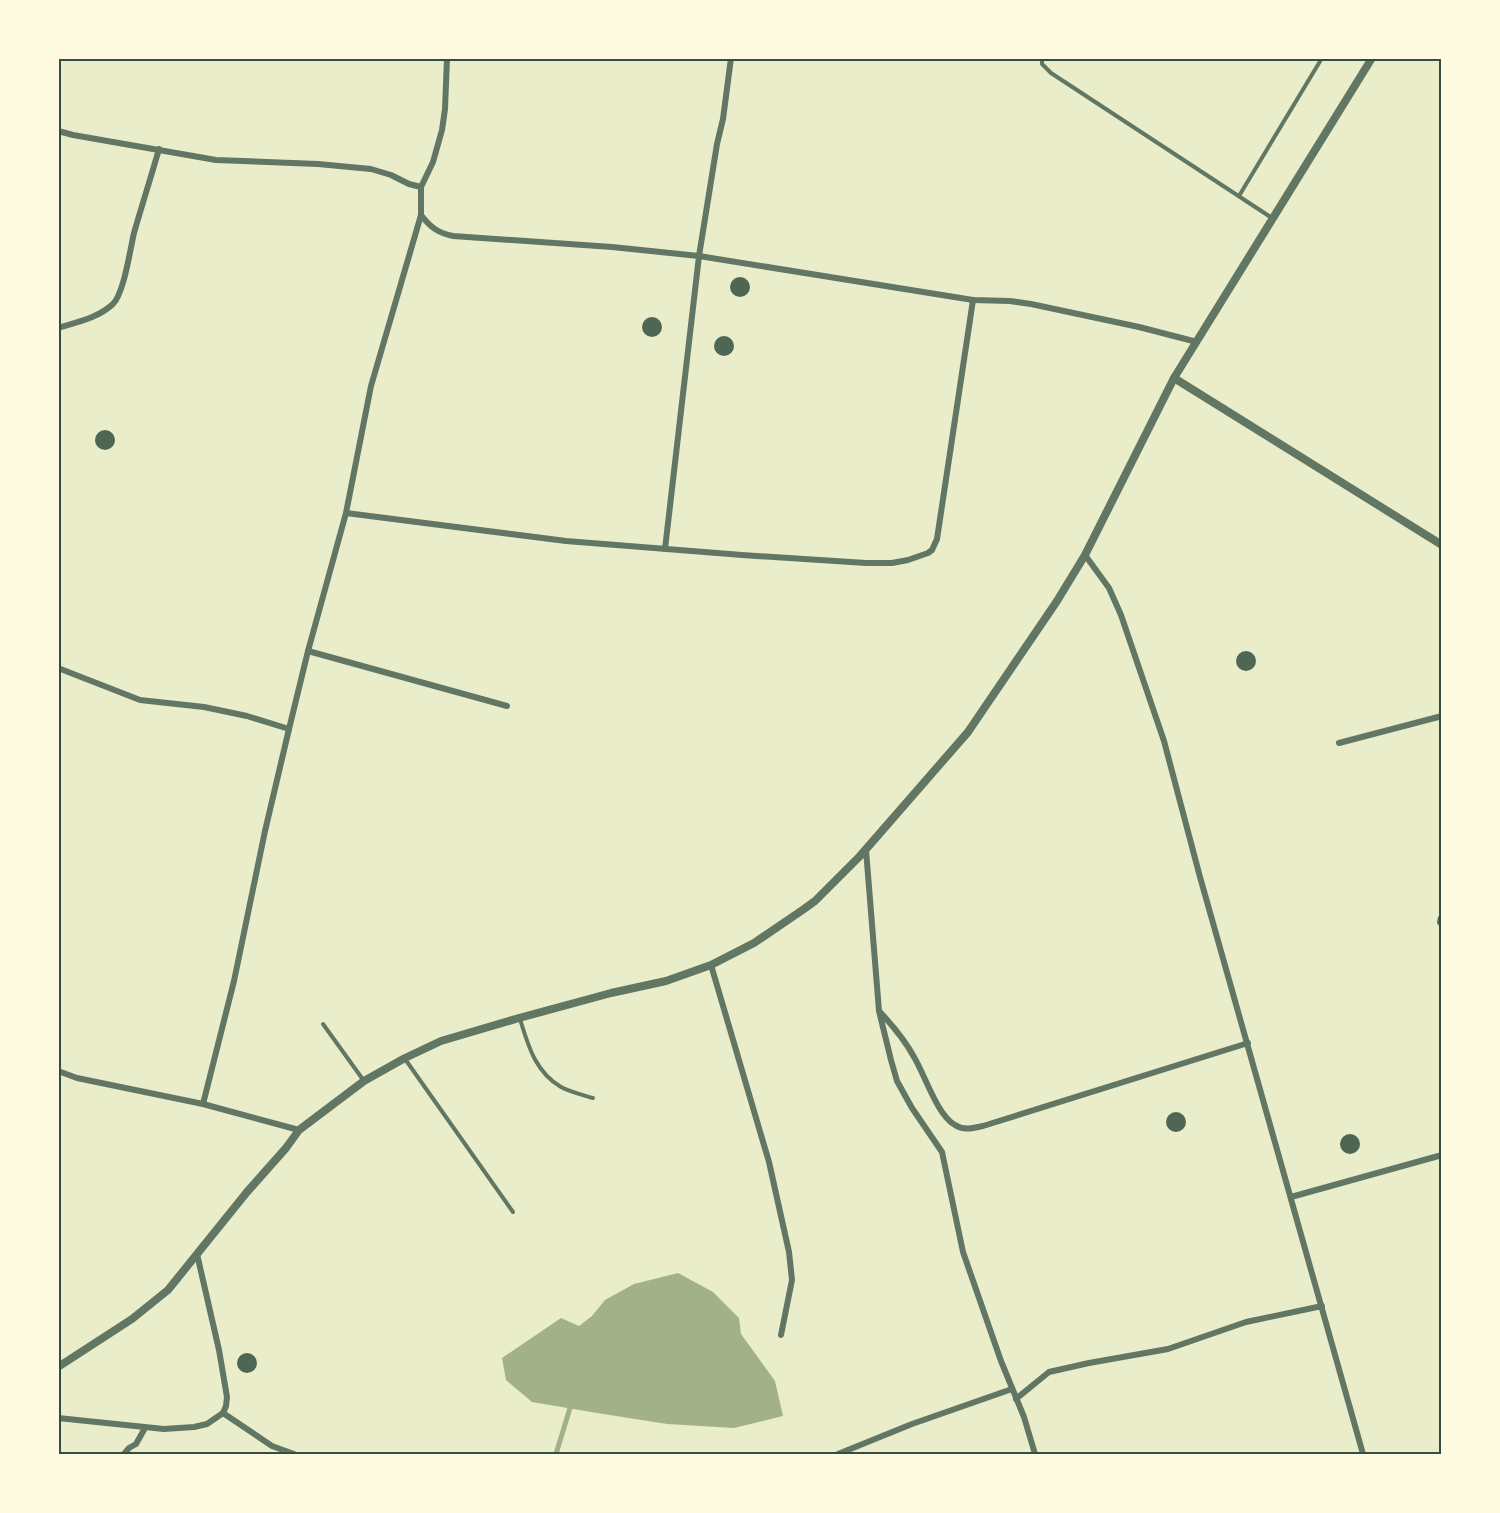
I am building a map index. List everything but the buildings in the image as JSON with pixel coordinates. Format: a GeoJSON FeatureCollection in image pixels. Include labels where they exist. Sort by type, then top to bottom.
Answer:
{"type":"FeatureCollection","features":[{"type":"Feature","properties":{"kind":"street"},"geometry":{"type":"LineString","coordinates":[[203,1104],[234,981],[289,729],[346,513],[371,386],[420,215],[421,187],[433,162],[442,130],[447,58]]}},
{"type":"Feature","properties":{"kind":"street"},"geometry":{"type":"LineString","coordinates":[[665,549],[699,256],[723,119],[731,58]]}},
{"type":"Feature","properties":{"kind":"street"},"geometry":{"type":"LineString","coordinates":[[58,1367],[132,1319],[168,1290],[299,1130],[364,1081],[441,1041],[611,993],[666,981],[711,965],[754,943],[804,909],[866,850],[968,732],[1057,601],[1085,555],[1174,378],[1372,58]]}},
{"type":"Feature","properties":{"kind":"street"},"geometry":{"type":"LineString","coordinates":[[58,131],[216,160],[351,166],[371,169],[421,187]]}},
{"type":"Feature","properties":{"kind":"street"},"geometry":{"type":"LineString","coordinates":[[58,328],[94,317],[116,300],[123,283],[134,234],[159,149]]}},
{"type":"Feature","properties":{"kind":"street"},"geometry":{"type":"LineString","coordinates":[[420,215],[435,230],[453,236],[612,247],[699,256],[973,300],[1031,304],[1197,342]]}},
{"type":"Feature","properties":{"kind":"street"},"geometry":{"type":"LineString","coordinates":[[346,513],[566,541],[866,563],[892,563],[908,560],[928,553],[937,539],[973,300]]}},
{"type":"Feature","properties":{"kind":"street"},"geometry":{"type":"LineString","coordinates":[[1174,378],[1442,545]]}},
{"type":"Feature","properties":{"kind":"street"},"geometry":{"type":"LineString","coordinates":[[1085,555],[1109,588],[1121,615],[1164,741],[1200,877],[1364,1455]]}},
{"type":"Feature","properties":{"kind":"street"},"geometry":{"type":"LineString","coordinates":[[308,651],[507,706]]}},
{"type":"Feature","properties":{"kind":"street"},"geometry":{"type":"LineString","coordinates":[[58,668],[140,700],[204,707],[247,716],[289,729]]}},
{"type":"Feature","properties":{"kind":"street"},"geometry":{"type":"LineString","coordinates":[[1339,743],[1442,716]]}},
{"type":"Feature","properties":{"kind":"street"},"geometry":{"type":"LineString","coordinates":[[866,850],[879,1011],[897,1081],[942,1152],[963,1252],[1001,1361],[1024,1417],[1035,1455]]}},
{"type":"Feature","properties":{"kind":"street"},"geometry":{"type":"LineString","coordinates":[[711,965],[769,1162],[789,1252],[792,1280],[781,1335]]}},
{"type":"Feature","properties":{"kind":"street"},"geometry":{"type":"LineString","coordinates":[[879,1011],[900,1034],[914,1056],[944,1115],[953,1124],[971,1129],[1248,1042]]}},
{"type":"Feature","properties":{"kind":"street"},"geometry":{"type":"LineString","coordinates":[[58,1071],[77,1078],[203,1104],[299,1130]]}},
{"type":"Feature","properties":{"kind":"street"},"geometry":{"type":"LineString","coordinates":[[1291,1197],[1442,1155]]}},
{"type":"Feature","properties":{"kind":"street"},"geometry":{"type":"LineString","coordinates":[[58,1418],[164,1429],[207,1424],[223,1413],[227,1397],[197,1254]]}},
{"type":"Feature","properties":{"kind":"street"},"geometry":{"type":"LineString","coordinates":[[1016,1399],[1049,1372],[1168,1349],[1246,1322],[1322,1306]]}},
{"type":"Feature","properties":{"kind":"street"},"geometry":{"type":"LineString","coordinates":[[838,1455],[912,1424],[1012,1389]]}},
{"type":"Feature","properties":{"kind":"street"},"geometry":{"type":"LineString","coordinates":[[223,1413],[267,1443],[294,1455]]}},
{"type":"Feature","properties":{"kind":"street"},"geometry":{"type":"LineString","coordinates":[[124,1455],[136,1444],[145,1428]]}},
{"type":"Feature","properties":{"kind":"lane"},"geometry":{"type":"LineString","coordinates":[[1042,58],[1042,64],[1051,74],[1272,218]]}},
{"type":"Feature","properties":{"kind":"lane"},"geometry":{"type":"LineString","coordinates":[[1239,196],[1322,58]]}},
{"type":"Feature","properties":{"kind":"lane"},"geometry":{"type":"LineString","coordinates":[[519,1018],[530,1050],[542,1072],[561,1087],[593,1098]]}},
{"type":"Feature","properties":{"kind":"lane"},"geometry":{"type":"LineString","coordinates":[[323,1024],[364,1081]]}},
{"type":"Feature","properties":{"kind":"lane"},"geometry":{"type":"LineString","coordinates":[[405,1058],[513,1212]]}},
{"type":"Feature","properties":{"kind":"shaded area"},"geometry":{"type":"Polygon","coordinates":[[[678,1273],[713,1292],[739,1318],[741,1334],[775,1381],[783,1416],[734,1428],[667,1424],[532,1402],[506,1380],[502,1358],[561,1318],[579,1326],[592,1316],[605,1300],[634,1284],[678,1273]]]}},
{"type":"Feature","properties":{"kind":"waterway"},"geometry":{"type":"LineString","coordinates":[[556,1454],[570,1408]]}}]}
